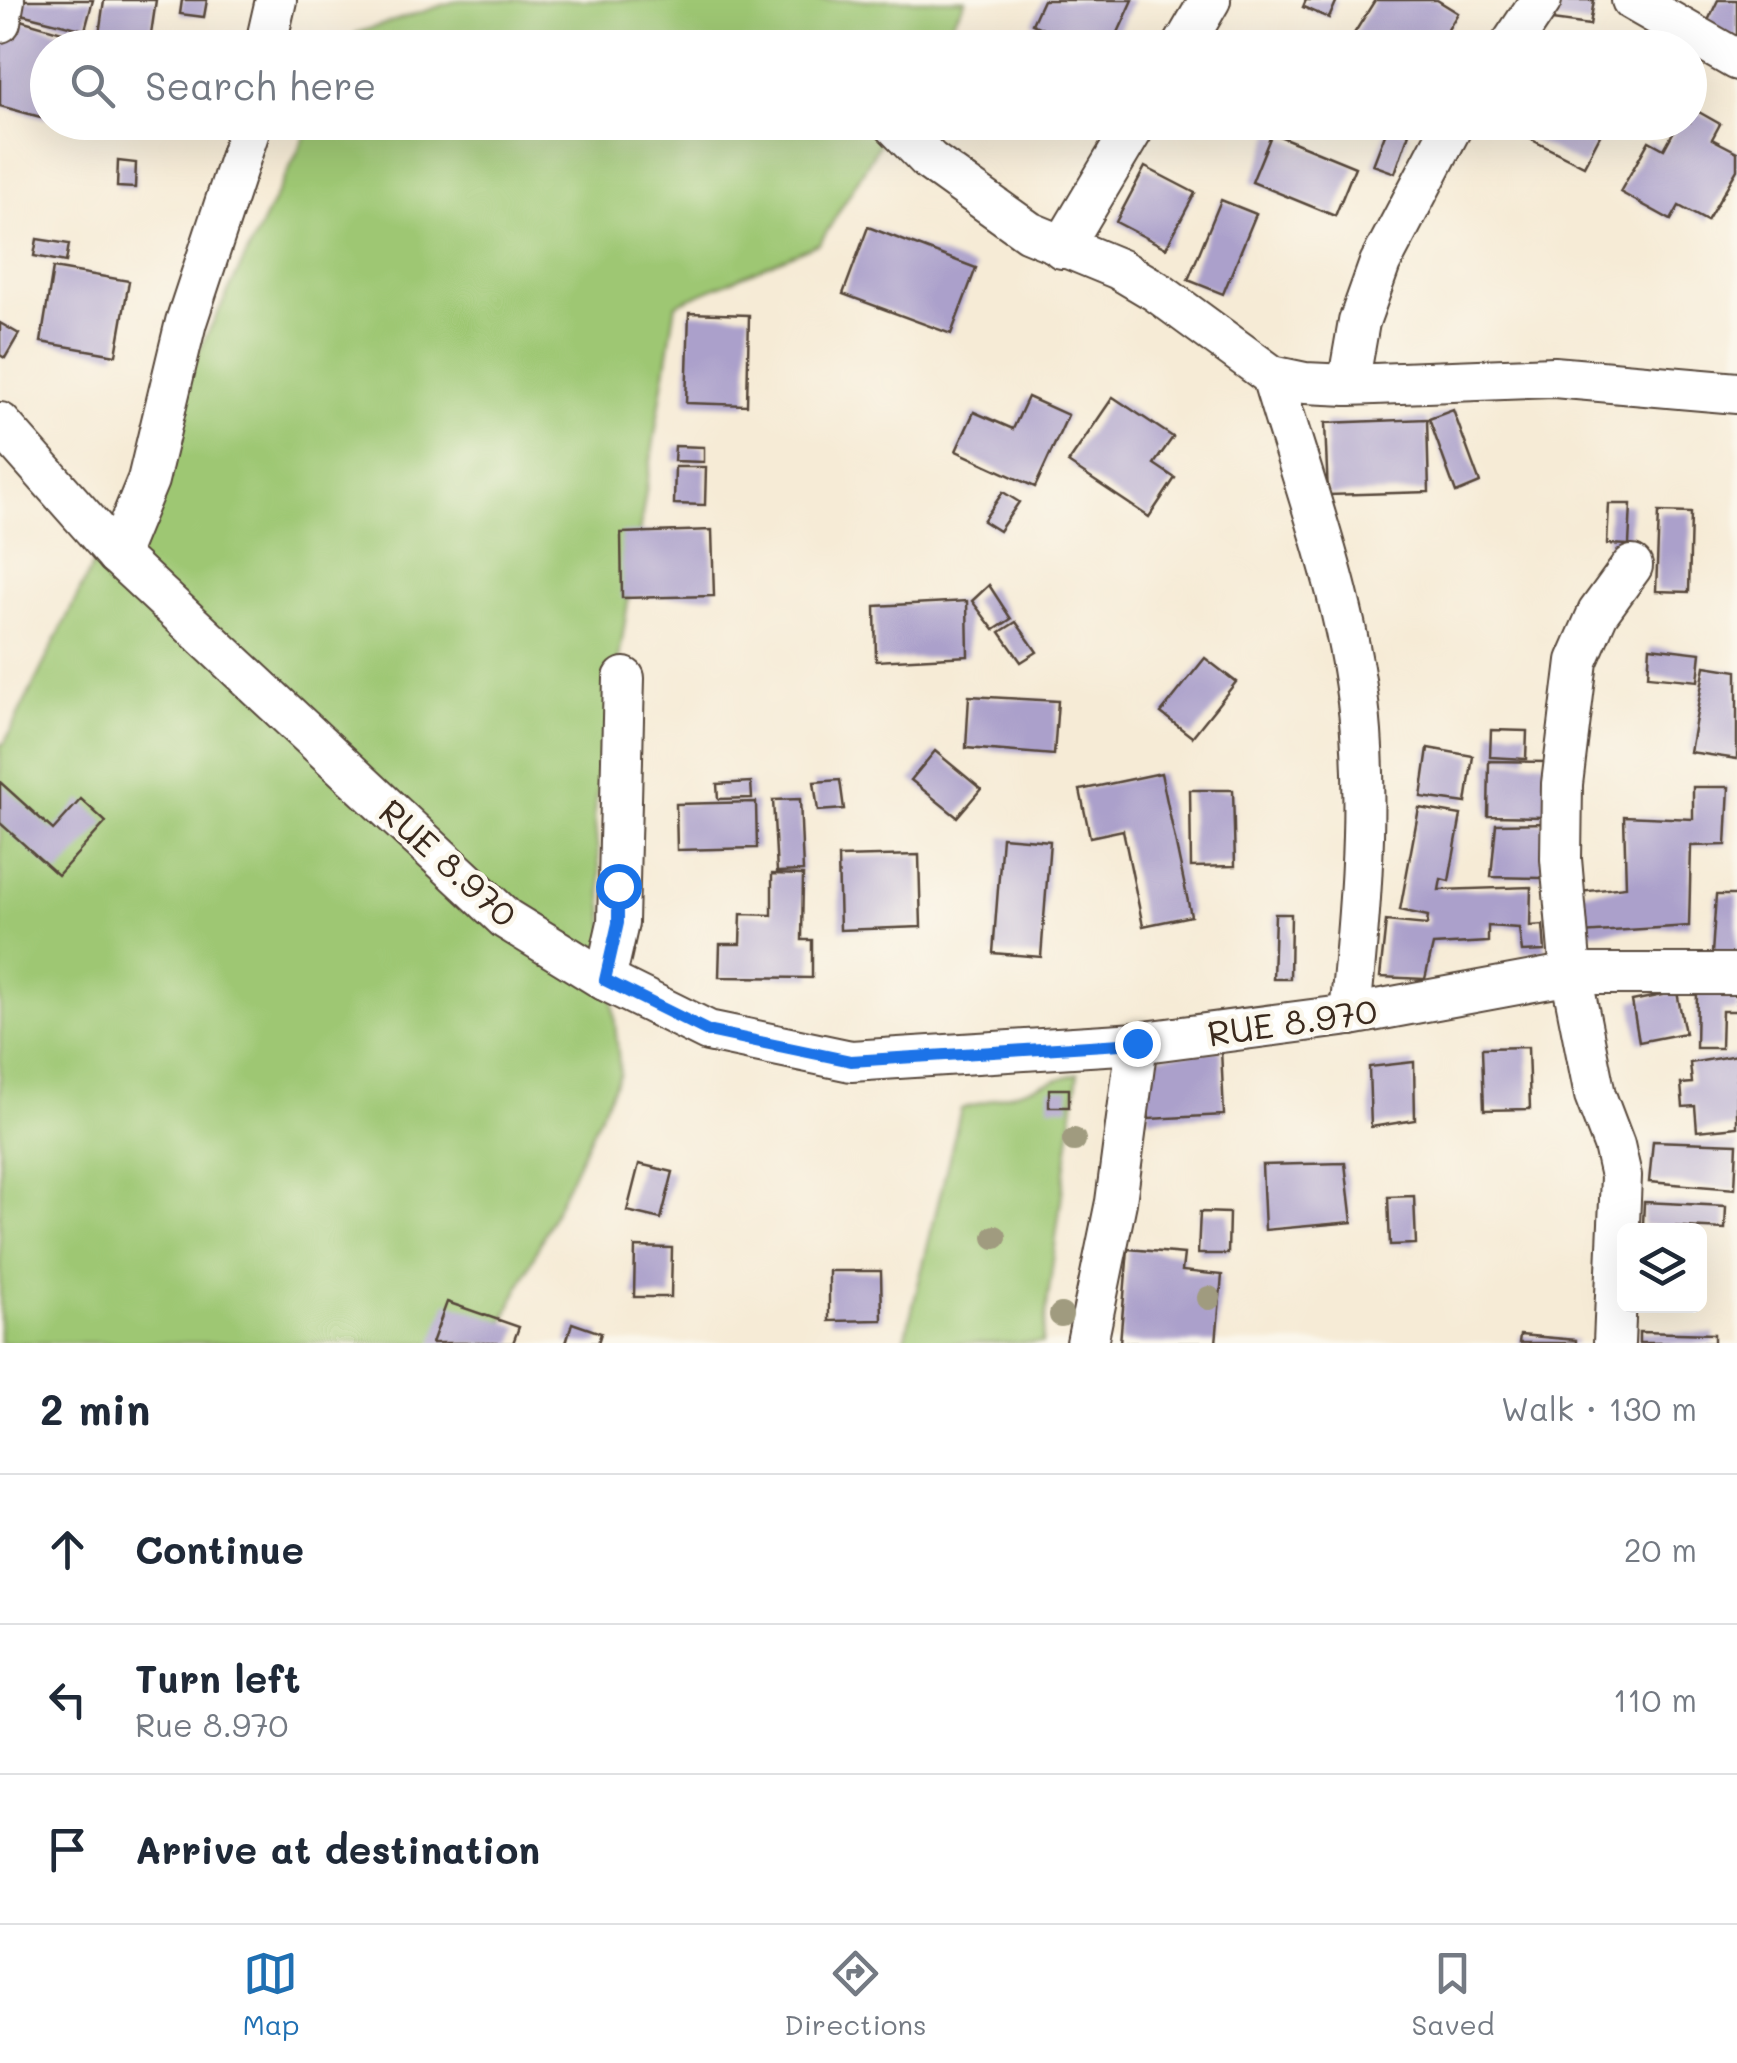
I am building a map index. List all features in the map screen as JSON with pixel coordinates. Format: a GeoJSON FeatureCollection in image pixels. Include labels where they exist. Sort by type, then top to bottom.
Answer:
{"type":"FeatureCollection","features":[{"type":"Feature","properties":{"kind":"street"},"geometry":{"type":"LineString","coordinates":[[0,22],[4,0]]}},
{"type":"Feature","properties":{"kind":"street"},"geometry":{"type":"LineString","coordinates":[[269,30],[276,0]]}},
{"type":"Feature","properties":{"kind":"street"},"geometry":{"type":"LineString","coordinates":[[1192,30],[1210,0]]}},
{"type":"Feature","properties":{"kind":"street"},"geometry":{"type":"LineString","coordinates":[[1521,30],[1541,0]]}},
{"type":"Feature","properties":{"kind":"street"},"geometry":{"type":"LineString","coordinates":[[1632,0],[1684,30]]}},
{"type":"Feature","properties":{"kind":"street"},"geometry":{"type":"LineString","coordinates":[[1707,43],[1737,60]]}},
{"type":"Feature","properties":{"kind":"street"},"geometry":{"type":"LineString","coordinates":[[117,555],[148,480],[186,322],[246,140]]}},
{"type":"Feature","properties":{"kind":"street"},"geometry":{"type":"LineString","coordinates":[[909,140],[930,162],[1030,232],[1118,269],[1156,291],[1272,376],[1304,383],[1348,385],[1554,377],[1737,393]]}},
{"type":"Feature","properties":{"kind":"street"},"geometry":{"type":"LineString","coordinates":[[1062,248],[1126,140]]}},
{"type":"Feature","properties":{"kind":"street"},"geometry":{"type":"LineString","coordinates":[[1348,385],[1359,322],[1380,263],[1445,140]]}},
{"type":"Feature","properties":{"kind":"street"},"geometry":{"type":"LineString","coordinates":[[1272,376],[1340,608],[1361,730],[1362,892],[1350,1014]]}},
{"type":"Feature","properties":{"kind":"street","name":"RUE 8.970"},"geometry":{"type":"LineString","coordinates":[[0,422],[117,555],[506,919],[605,980],[708,1031],[851,1061],[1137,1043],[1350,1014],[1571,974],[1737,974]]}},
{"type":"Feature","properties":{"kind":"street"},"geometry":{"type":"LineString","coordinates":[[1614,1343],[1621,1176],[1614,1145],[1594,1095],[1571,974],[1561,859],[1562,784],[1576,661],[1598,613],[1632,566]]}},
{"type":"Feature","properties":{"kind":"street"},"geometry":{"type":"LineString","coordinates":[[605,980],[618,923],[624,678]]}},
{"type":"Feature","properties":{"kind":"street"},"geometry":{"type":"LineString","coordinates":[[1088,1343],[1116,1202],[1137,1043]]}},
{"type":"Feature","properties":{"kind":"green space"},"geometry":{"type":"Polygon","coordinates":[[[459,0],[966,0],[947,30],[365,30],[459,0]]]}},
{"type":"Feature","properties":{"kind":"green space"},"geometry":{"type":"Polygon","coordinates":[[[304,140],[882,140],[820,243],[676,304],[594,814],[620,1073],[493,1343],[0,1343],[0,744],[4,744],[304,140]]]}},
{"type":"Feature","properties":{"kind":"green space"},"geometry":{"type":"Polygon","coordinates":[[[1078,1073],[1042,1343],[904,1343],[961,1109],[1078,1073]]]}},
{"type":"Feature","properties":{"kind":"building"},"geometry":{"type":"Polygon","coordinates":[[[20,0],[93,0],[85,30],[17,13],[20,0]]]}},
{"type":"Feature","properties":{"kind":"building"},"geometry":{"type":"Polygon","coordinates":[[[104,0],[156,0],[152,30],[100,30],[104,0]]]}},
{"type":"Feature","properties":{"kind":"building"},"geometry":{"type":"Polygon","coordinates":[[[182,0],[207,0],[204,17],[180,14],[182,0]]]}},
{"type":"Feature","properties":{"kind":"building"},"geometry":{"type":"Polygon","coordinates":[[[1043,0],[1133,0],[1119,30],[1045,30],[1032,24],[1043,0]]]}},
{"type":"Feature","properties":{"kind":"building"},"geometry":{"type":"Polygon","coordinates":[[[1306,0],[1337,0],[1329,18],[1303,7],[1306,0]]]}},
{"type":"Feature","properties":{"kind":"building"},"geometry":{"type":"Polygon","coordinates":[[[1375,0],[1437,0],[1458,13],[1448,30],[1356,30],[1375,0]]]}},
{"type":"Feature","properties":{"kind":"building"},"geometry":{"type":"Polygon","coordinates":[[[1546,0],[1594,0],[1590,25],[1544,19],[1546,0]]]}},
{"type":"Feature","properties":{"kind":"building"},"geometry":{"type":"Polygon","coordinates":[[[1718,0],[1737,0],[1737,39],[1706,25],[1718,0]]]}},
{"type":"Feature","properties":{"kind":"building"},"geometry":{"type":"Polygon","coordinates":[[[3,15],[55,30],[30,30],[30,114],[0,106],[3,15]]]}},
{"type":"Feature","properties":{"kind":"building"},"geometry":{"type":"Polygon","coordinates":[[[1707,117],[1720,124],[1712,139],[1737,152],[1737,170],[1707,221],[1679,206],[1671,220],[1620,192],[1649,141],[1664,149],[1669,140],[1707,140],[1707,117]]]}},
{"type":"Feature","properties":{"kind":"building"},"geometry":{"type":"Polygon","coordinates":[[[1269,140],[1289,140],[1355,167],[1335,216],[1252,182],[1269,140]]]}},
{"type":"Feature","properties":{"kind":"building"},"geometry":{"type":"Polygon","coordinates":[[[1383,140],[1407,140],[1395,173],[1373,165],[1383,140]]]}},
{"type":"Feature","properties":{"kind":"building"},"geometry":{"type":"Polygon","coordinates":[[[1532,140],[1598,140],[1584,166],[1532,140]]]}},
{"type":"Feature","properties":{"kind":"building"},"geometry":{"type":"Polygon","coordinates":[[[118,161],[136,163],[135,188],[117,187],[118,161]]]}},
{"type":"Feature","properties":{"kind":"building"},"geometry":{"type":"Polygon","coordinates":[[[1145,167],[1195,193],[1166,248],[1116,222],[1145,167]]]}},
{"type":"Feature","properties":{"kind":"building"},"geometry":{"type":"Polygon","coordinates":[[[1221,200],[1256,214],[1223,294],[1188,280],[1221,200]]]}},
{"type":"Feature","properties":{"kind":"building"},"geometry":{"type":"Polygon","coordinates":[[[868,227],[976,268],[951,334],[843,294],[868,227]]]}},
{"type":"Feature","properties":{"kind":"building"},"geometry":{"type":"Polygon","coordinates":[[[37,239],[69,244],[66,262],[34,256],[37,239]]]}},
{"type":"Feature","properties":{"kind":"building"},"geometry":{"type":"Polygon","coordinates":[[[53,268],[129,281],[116,355],[41,342],[53,268]]]}},
{"type":"Feature","properties":{"kind":"building"},"geometry":{"type":"Polygon","coordinates":[[[689,313],[749,315],[747,405],[686,403],[689,313]]]}},
{"type":"Feature","properties":{"kind":"building"},"geometry":{"type":"Polygon","coordinates":[[[0,323],[19,334],[5,358],[0,355],[0,323]]]}},
{"type":"Feature","properties":{"kind":"building"},"geometry":{"type":"Polygon","coordinates":[[[1028,397],[1068,415],[1035,487],[956,451],[974,412],[1013,429],[1028,397]]]}},
{"type":"Feature","properties":{"kind":"building"},"geometry":{"type":"Polygon","coordinates":[[[1113,397],[1173,437],[1154,464],[1175,478],[1149,517],[1068,463],[1113,397]]]}},
{"type":"Feature","properties":{"kind":"building"},"geometry":{"type":"Polygon","coordinates":[[[1453,410],[1480,483],[1456,493],[1429,419],[1453,410]]]}},
{"type":"Feature","properties":{"kind":"building"},"geometry":{"type":"Polygon","coordinates":[[[1427,419],[1429,492],[1328,495],[1325,423],[1427,419]]]}},
{"type":"Feature","properties":{"kind":"building"},"geometry":{"type":"Polygon","coordinates":[[[675,446],[704,447],[704,462],[674,461],[675,446]]]}},
{"type":"Feature","properties":{"kind":"building"},"geometry":{"type":"Polygon","coordinates":[[[675,467],[706,467],[705,505],[674,504],[675,467]]]}},
{"type":"Feature","properties":{"kind":"building"},"geometry":{"type":"Polygon","coordinates":[[[1003,492],[1019,502],[999,531],[983,521],[1003,492]]]}},
{"type":"Feature","properties":{"kind":"building"},"geometry":{"type":"Polygon","coordinates":[[[1609,504],[1631,504],[1629,545],[1607,544],[1609,504]]]}},
{"type":"Feature","properties":{"kind":"building"},"geometry":{"type":"Polygon","coordinates":[[[1659,512],[1691,513],[1689,592],[1656,591],[1659,512]]]}},
{"type":"Feature","properties":{"kind":"building"},"geometry":{"type":"Polygon","coordinates":[[[712,530],[714,596],[622,598],[621,533],[712,530]]]}},
{"type":"Feature","properties":{"kind":"building"},"geometry":{"type":"Polygon","coordinates":[[[989,585],[1011,619],[994,630],[972,601],[989,585]]]}},
{"type":"Feature","properties":{"kind":"building"},"geometry":{"type":"Polygon","coordinates":[[[967,601],[968,656],[876,661],[875,606],[967,601]]]}},
{"type":"Feature","properties":{"kind":"building"},"geometry":{"type":"Polygon","coordinates":[[[1016,622],[1037,652],[1021,662],[1000,632],[1016,622]]]}},
{"type":"Feature","properties":{"kind":"building"},"geometry":{"type":"Polygon","coordinates":[[[1650,647],[1701,653],[1698,681],[1648,676],[1650,647]]]}},
{"type":"Feature","properties":{"kind":"building"},"geometry":{"type":"Polygon","coordinates":[[[1205,658],[1236,682],[1192,737],[1161,713],[1205,658]]]}},
{"type":"Feature","properties":{"kind":"building"},"geometry":{"type":"Polygon","coordinates":[[[1705,666],[1737,671],[1737,759],[1690,752],[1705,666]]]}},
{"type":"Feature","properties":{"kind":"building"},"geometry":{"type":"Polygon","coordinates":[[[969,696],[1058,701],[1054,755],[966,748],[969,696]]]}},
{"type":"Feature","properties":{"kind":"building"},"geometry":{"type":"Polygon","coordinates":[[[1491,730],[1527,731],[1526,759],[1490,757],[1491,730]]]}},
{"type":"Feature","properties":{"kind":"building"},"geometry":{"type":"Polygon","coordinates":[[[1428,748],[1473,756],[1466,803],[1421,797],[1428,748]]]}},
{"type":"Feature","properties":{"kind":"building"},"geometry":{"type":"Polygon","coordinates":[[[935,751],[981,789],[957,817],[911,780],[935,751]]]}},
{"type":"Feature","properties":{"kind":"building"},"geometry":{"type":"Polygon","coordinates":[[[1489,761],[1549,762],[1548,817],[1488,816],[1489,761]]]}},
{"type":"Feature","properties":{"kind":"building"},"geometry":{"type":"Polygon","coordinates":[[[1161,773],[1191,916],[1143,926],[1123,830],[1090,837],[1080,790],[1161,773]]]}},
{"type":"Feature","properties":{"kind":"building"},"geometry":{"type":"Polygon","coordinates":[[[840,780],[844,809],[818,811],[814,782],[840,780]]]}},
{"type":"Feature","properties":{"kind":"building"},"geometry":{"type":"Polygon","coordinates":[[[0,782],[53,830],[81,799],[106,822],[58,875],[0,823],[0,782]]]}},
{"type":"Feature","properties":{"kind":"building"},"geometry":{"type":"Polygon","coordinates":[[[751,782],[752,798],[718,799],[717,784],[751,782]]]}},
{"type":"Feature","properties":{"kind":"building"},"geometry":{"type":"Polygon","coordinates":[[[1693,787],[1729,787],[1726,845],[1691,846],[1689,926],[1581,933],[1579,892],[1626,887],[1624,816],[1693,819],[1693,787]]]}},
{"type":"Feature","properties":{"kind":"building"},"geometry":{"type":"Polygon","coordinates":[[[1190,790],[1233,790],[1235,866],[1191,867],[1190,790]]]}},
{"type":"Feature","properties":{"kind":"building"},"geometry":{"type":"Polygon","coordinates":[[[800,799],[803,871],[777,872],[773,800],[800,799]]]}},
{"type":"Feature","properties":{"kind":"building"},"geometry":{"type":"Polygon","coordinates":[[[756,802],[757,848],[677,850],[676,804],[756,802]]]}},
{"type":"Feature","properties":{"kind":"building"},"geometry":{"type":"Polygon","coordinates":[[[1419,808],[1461,815],[1449,881],[1441,879],[1439,890],[1531,887],[1530,926],[1543,925],[1545,951],[1522,952],[1519,928],[1488,926],[1488,942],[1433,945],[1425,979],[1380,977],[1386,921],[1427,925],[1428,916],[1400,910],[1419,808]]]}},
{"type":"Feature","properties":{"kind":"building"},"geometry":{"type":"Polygon","coordinates":[[[1544,823],[1542,878],[1491,877],[1496,824],[1544,823]]]}},
{"type":"Feature","properties":{"kind":"building"},"geometry":{"type":"Polygon","coordinates":[[[1002,837],[1050,841],[1041,957],[993,953],[1002,837]]]}},
{"type":"Feature","properties":{"kind":"building"},"geometry":{"type":"Polygon","coordinates":[[[919,855],[921,927],[840,930],[838,857],[919,855]]]}},
{"type":"Feature","properties":{"kind":"building"},"geometry":{"type":"Polygon","coordinates":[[[772,874],[803,875],[802,940],[812,940],[812,978],[719,977],[720,944],[740,944],[741,914],[772,915],[772,874]]]}},
{"type":"Feature","properties":{"kind":"building"},"geometry":{"type":"Polygon","coordinates":[[[1716,895],[1737,895],[1737,953],[1712,954],[1716,895]]]}},
{"type":"Feature","properties":{"kind":"building"},"geometry":{"type":"Polygon","coordinates":[[[1275,914],[1291,914],[1290,979],[1273,979],[1275,914]]]}},
{"type":"Feature","properties":{"kind":"building"},"geometry":{"type":"Polygon","coordinates":[[[1697,991],[1737,992],[1737,1011],[1722,1011],[1721,1048],[1696,1048],[1697,991]]]}},
{"type":"Feature","properties":{"kind":"building"},"geometry":{"type":"Polygon","coordinates":[[[1677,992],[1685,1033],[1639,1042],[1632,1001],[1677,992]]]}},
{"type":"Feature","properties":{"kind":"building"},"geometry":{"type":"Polygon","coordinates":[[[1528,1047],[1530,1109],[1484,1110],[1482,1048],[1528,1047]]]}},
{"type":"Feature","properties":{"kind":"building"},"geometry":{"type":"Polygon","coordinates":[[[1221,1049],[1224,1115],[1149,1119],[1143,1059],[1221,1049]]]}},
{"type":"Feature","properties":{"kind":"building"},"geometry":{"type":"Polygon","coordinates":[[[1737,1055],[1737,1127],[1697,1131],[1695,1106],[1683,1107],[1681,1084],[1692,1083],[1690,1063],[1737,1055]]]}},
{"type":"Feature","properties":{"kind":"building"},"geometry":{"type":"Polygon","coordinates":[[[1414,1062],[1415,1120],[1371,1127],[1369,1067],[1414,1062]]]}},
{"type":"Feature","properties":{"kind":"building"},"geometry":{"type":"Polygon","coordinates":[[[1049,1089],[1069,1089],[1069,1107],[1049,1107],[1049,1089]]]}},
{"type":"Feature","properties":{"kind":"building"},"geometry":{"type":"Polygon","coordinates":[[[1653,1141],[1737,1144],[1735,1189],[1649,1182],[1653,1141]]]}},
{"type":"Feature","properties":{"kind":"building"},"geometry":{"type":"Polygon","coordinates":[[[1345,1163],[1352,1222],[1265,1230],[1262,1165],[1345,1163]]]}},
{"type":"Feature","properties":{"kind":"building"},"geometry":{"type":"Polygon","coordinates":[[[639,1164],[673,1172],[661,1219],[627,1211],[639,1164]]]}},
{"type":"Feature","properties":{"kind":"building"},"geometry":{"type":"Polygon","coordinates":[[[1414,1196],[1416,1244],[1390,1245],[1388,1197],[1414,1196]]]}},
{"type":"Feature","properties":{"kind":"building"},"geometry":{"type":"Polygon","coordinates":[[[1644,1202],[1726,1206],[1725,1229],[1707,1228],[1707,1223],[1643,1223],[1644,1202]]]}},
{"type":"Feature","properties":{"kind":"building"},"geometry":{"type":"Polygon","coordinates":[[[1200,1212],[1229,1213],[1228,1254],[1198,1254],[1200,1212]]]}},
{"type":"Feature","properties":{"kind":"building"},"geometry":{"type":"Polygon","coordinates":[[[635,1247],[672,1248],[671,1297],[634,1297],[635,1247]]]}},
{"type":"Feature","properties":{"kind":"building"},"geometry":{"type":"Polygon","coordinates":[[[1128,1249],[1184,1254],[1182,1271],[1222,1275],[1216,1343],[1120,1343],[1128,1249]]]}},
{"type":"Feature","properties":{"kind":"building"},"geometry":{"type":"Polygon","coordinates":[[[829,1271],[881,1271],[882,1320],[829,1321],[829,1271]]]}},
{"type":"Feature","properties":{"kind":"building"},"geometry":{"type":"Polygon","coordinates":[[[447,1302],[519,1327],[513,1343],[432,1343],[447,1302]]]}},
{"type":"Feature","properties":{"kind":"building"},"geometry":{"type":"Polygon","coordinates":[[[572,1323],[601,1333],[598,1343],[566,1343],[572,1323]]]}},
{"type":"Feature","properties":{"kind":"building"},"geometry":{"type":"Polygon","coordinates":[[[1639,1332],[1714,1334],[1714,1343],[1639,1343],[1639,1332]]]}},
{"type":"Feature","properties":{"kind":"building"},"geometry":{"type":"Polygon","coordinates":[[[1520,1335],[1576,1340],[1576,1343],[1519,1343],[1520,1335]]]}},
{"type":"Feature","properties":{"kind":"route"},"geometry":{"type":"LineString","coordinates":[[618,886],[618,923],[605,980],[708,1031],[851,1061],[1137,1043]]}}]}
